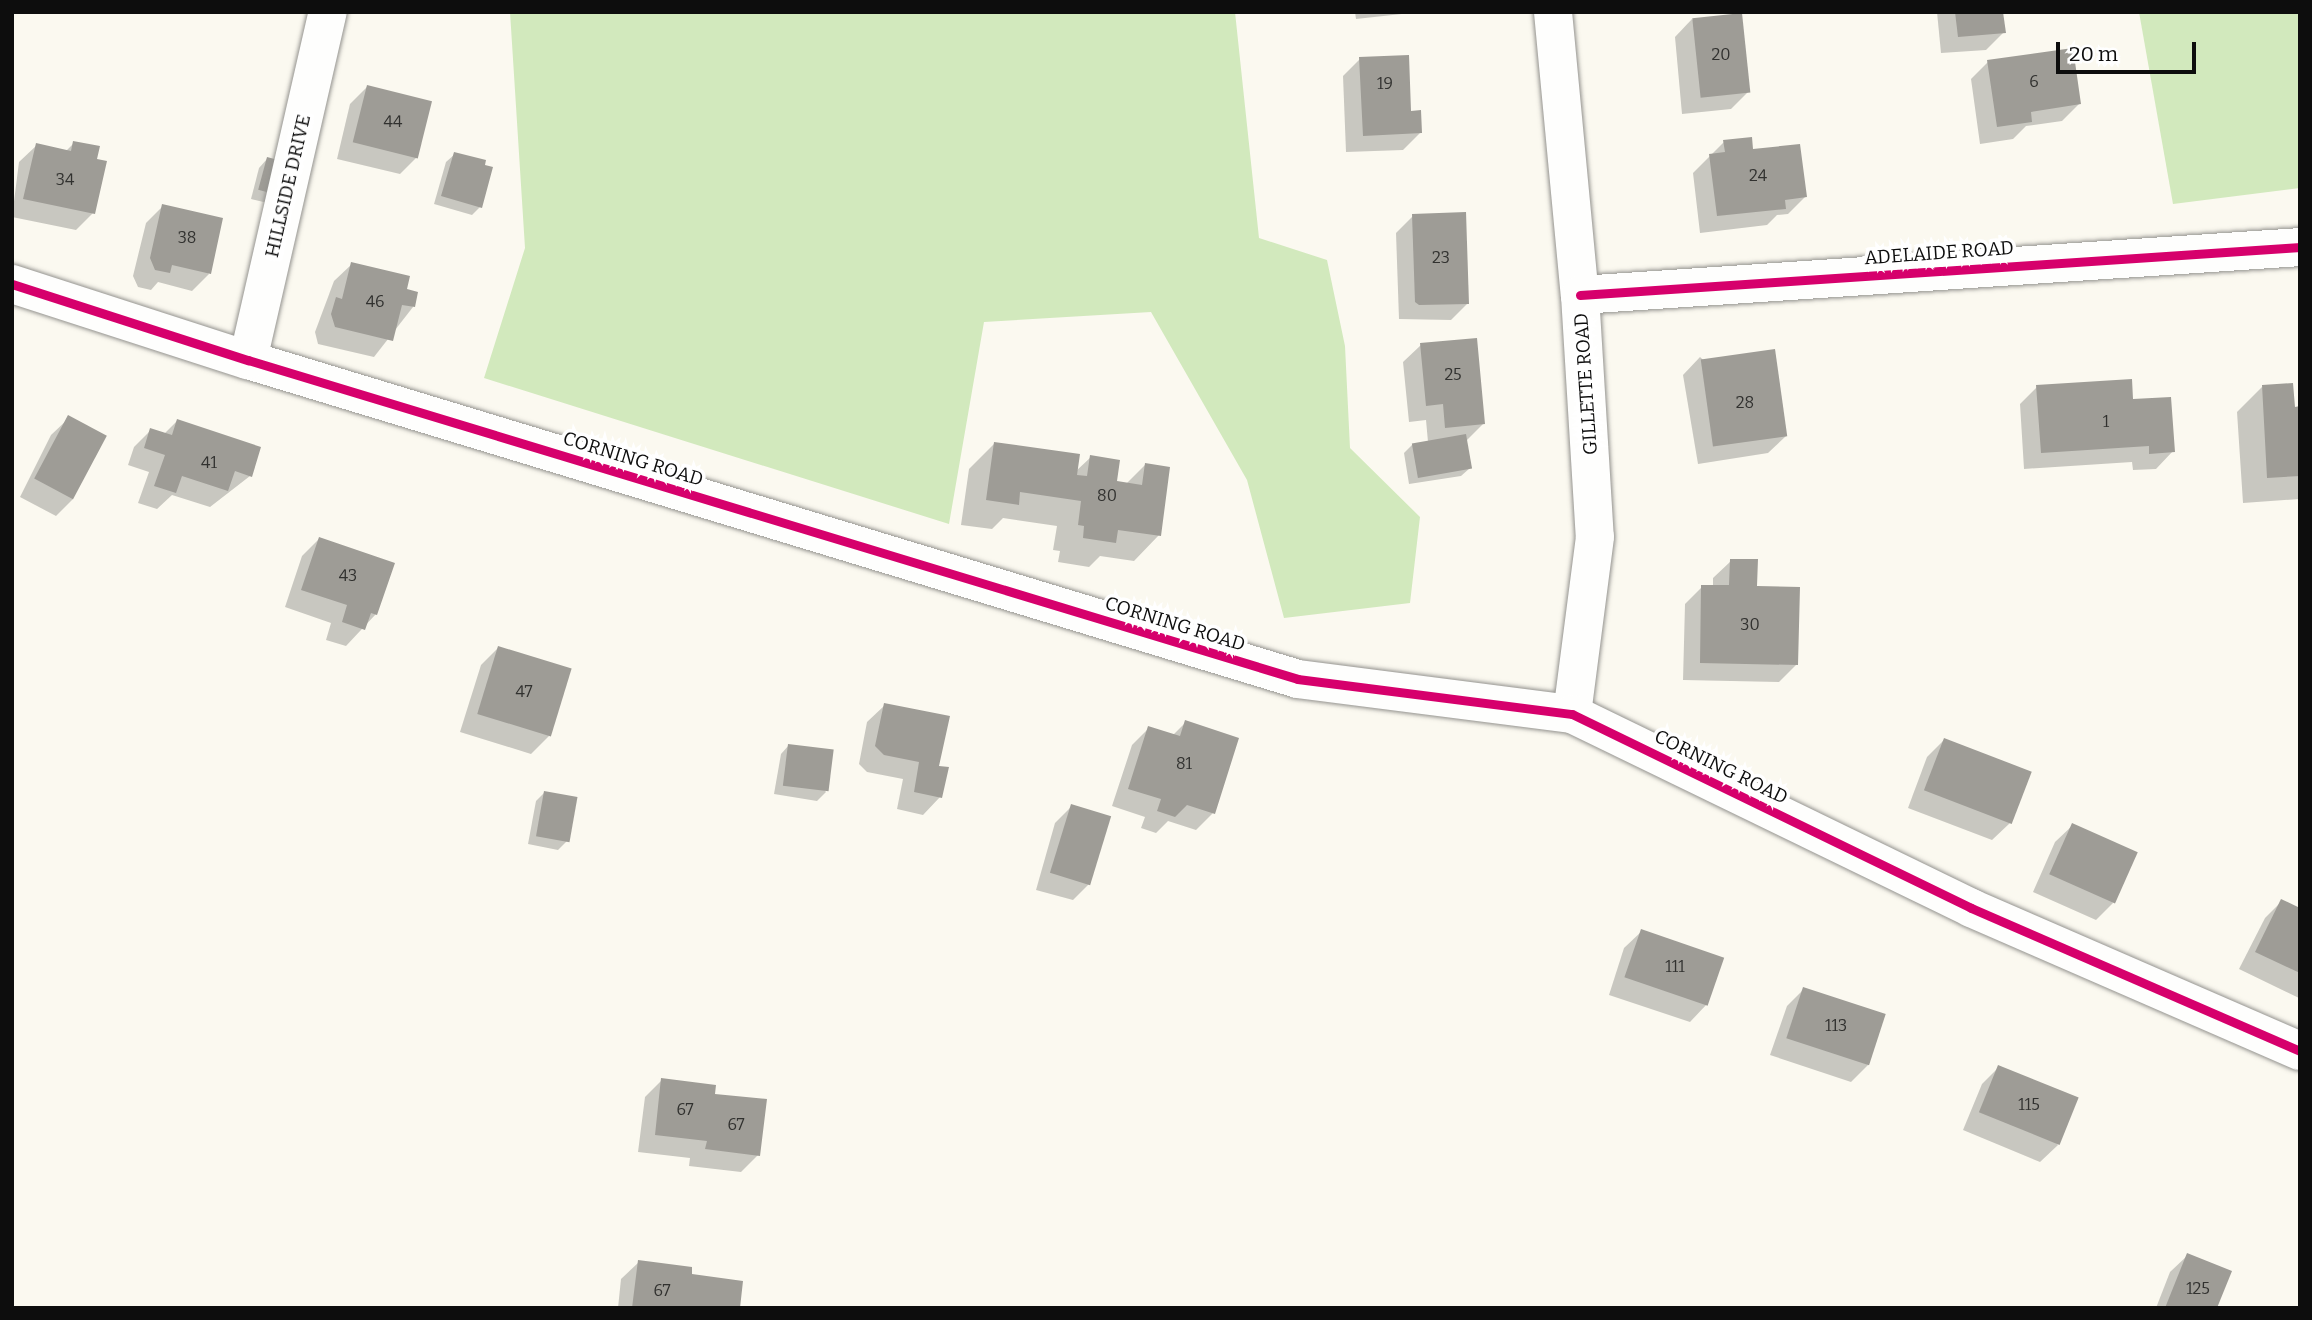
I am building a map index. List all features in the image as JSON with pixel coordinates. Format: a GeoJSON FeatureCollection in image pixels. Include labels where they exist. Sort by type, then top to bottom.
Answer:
{"type":"FeatureCollection","features":[{"type":"Feature","properties":{"kind":"street","name":"HILLSIDE DRIVE"},"geometry":{"type":"LineString","coordinates":[[248,360],[328,12]]}},
{"type":"Feature","properties":{"kind":"street","name":"GILLETTE ROAD"},"geometry":{"type":"LineString","coordinates":[[1553,12],[1580,295],[1595,537],[1572,715]]}},
{"type":"Feature","properties":{"kind":"street","name":"ADELAIDE ROAD"},"geometry":{"type":"LineString","coordinates":[[1580,295],[2300,247]]}},
{"type":"Feature","properties":{"kind":"street","name":"CORNING ROAD"},"geometry":{"type":"LineString","coordinates":[[12,284],[248,360],[1298,679],[1572,715],[1971,908],[2300,1051]]}},
{"type":"Feature","properties":{"kind":"green space"},"geometry":{"type":"Polygon","coordinates":[[[510,12],[1235,12],[1259,238],[1327,260],[1345,346],[1350,448],[1420,517],[1410,603],[1284,618],[1247,480],[1151,312],[984,322],[949,524],[484,378],[525,248],[510,12]]]}},
{"type":"Feature","properties":{"kind":"green space"},"geometry":{"type":"Polygon","coordinates":[[[2139,12],[2300,12],[2300,188],[2173,204],[2139,12]]]}},
{"type":"Feature","properties":{"kind":"building"},"geometry":{"type":"Polygon","coordinates":[[[1955,12],[2003,12],[2006,33],[1958,37],[1955,12]]]}},
{"type":"Feature","properties":{"kind":"building"},"geometry":{"type":"Polygon","coordinates":[[[1742,13],[1750,93],[1701,98],[1692,18],[1742,13]]]}},
{"type":"Feature","properties":{"kind":"building"},"geometry":{"type":"Polygon","coordinates":[[[2073,48],[2081,104],[2031,112],[2032,122],[1997,127],[1987,60],[2073,48]]]}},
{"type":"Feature","properties":{"kind":"building"},"geometry":{"type":"Polygon","coordinates":[[[1409,55],[1411,111],[1421,110],[1422,133],[1363,136],[1359,57],[1409,55]]]}},
{"type":"Feature","properties":{"kind":"building"},"geometry":{"type":"Polygon","coordinates":[[[367,85],[432,101],[418,158],[353,142],[367,85]]]}},
{"type":"Feature","properties":{"kind":"building"},"geometry":{"type":"Polygon","coordinates":[[[1752,137],[1753,149],[1800,144],[1807,197],[1785,200],[1786,209],[1717,216],[1709,154],[1725,152],[1723,140],[1752,137]]]}},
{"type":"Feature","properties":{"kind":"building"},"geometry":{"type":"Polygon","coordinates":[[[73,141],[100,146],[97,159],[107,161],[95,214],[23,199],[36,143],[71,151],[73,141]]]}},
{"type":"Feature","properties":{"kind":"building"},"geometry":{"type":"Polygon","coordinates":[[[454,152],[486,160],[485,165],[493,167],[482,208],[441,196],[454,152]]]}},
{"type":"Feature","properties":{"kind":"building"},"geometry":{"type":"Polygon","coordinates":[[[267,157],[290,163],[281,196],[258,190],[267,157]]]}},
{"type":"Feature","properties":{"kind":"building"},"geometry":{"type":"Polygon","coordinates":[[[162,204],[223,218],[211,274],[172,265],[170,273],[155,270],[150,258],[162,204]]]}},
{"type":"Feature","properties":{"kind":"building"},"geometry":{"type":"Polygon","coordinates":[[[1466,212],[1469,304],[1419,305],[1415,302],[1412,214],[1466,212]]]}},
{"type":"Feature","properties":{"kind":"building"},"geometry":{"type":"Polygon","coordinates":[[[351,262],[410,276],[407,289],[418,292],[415,307],[402,305],[393,341],[335,327],[331,314],[336,297],[342,299],[351,262]]]}},
{"type":"Feature","properties":{"kind":"building"},"geometry":{"type":"Polygon","coordinates":[[[1477,338],[1485,424],[1445,428],[1443,404],[1426,406],[1420,343],[1477,338]]]}},
{"type":"Feature","properties":{"kind":"building"},"geometry":{"type":"Polygon","coordinates":[[[1775,349],[1787,436],[1713,447],[1701,359],[1775,349]]]}},
{"type":"Feature","properties":{"kind":"building"},"geometry":{"type":"Polygon","coordinates":[[[2132,379],[2133,399],[2171,397],[2175,452],[2149,454],[2149,446],[2041,453],[2036,385],[2132,379]]]}},
{"type":"Feature","properties":{"kind":"building"},"geometry":{"type":"Polygon","coordinates":[[[2293,383],[2295,407],[2300,406],[2300,476],[2267,478],[2262,385],[2293,383]]]}},
{"type":"Feature","properties":{"kind":"building"},"geometry":{"type":"Polygon","coordinates":[[[68,415],[107,436],[73,499],[34,479],[68,415]]]}},
{"type":"Feature","properties":{"kind":"building"},"geometry":{"type":"Polygon","coordinates":[[[177,419],[261,447],[252,477],[235,471],[228,491],[182,476],[176,493],[154,486],[165,455],[144,448],[150,428],[172,435],[177,419]]]}},
{"type":"Feature","properties":{"kind":"building"},"geometry":{"type":"Polygon","coordinates":[[[1466,434],[1472,468],[1418,478],[1412,444],[1466,434]]]}},
{"type":"Feature","properties":{"kind":"building"},"geometry":{"type":"Polygon","coordinates":[[[994,442],[1080,454],[1077,475],[1087,476],[1090,455],[1120,460],[1117,481],[1142,485],[1145,463],[1170,467],[1161,536],[1118,530],[1116,543],[1083,538],[1084,526],[1078,525],[1081,501],[1020,492],[1019,505],[986,500],[994,442]]]}},
{"type":"Feature","properties":{"kind":"building"},"geometry":{"type":"Polygon","coordinates":[[[319,537],[395,563],[377,615],[371,613],[365,630],[342,622],[347,605],[301,590],[319,537]]]}},
{"type":"Feature","properties":{"kind":"building"},"geometry":{"type":"Polygon","coordinates":[[[1730,559],[1758,559],[1757,586],[1800,587],[1798,665],[1700,663],[1701,585],[1729,585],[1730,559]]]}},
{"type":"Feature","properties":{"kind":"building"},"geometry":{"type":"Polygon","coordinates":[[[498,646],[572,669],[551,736],[477,714],[498,646]]]}},
{"type":"Feature","properties":{"kind":"building"},"geometry":{"type":"Polygon","coordinates":[[[884,703],[950,716],[939,766],[949,767],[942,798],[914,792],[919,762],[884,755],[875,746],[884,703]]]}},
{"type":"Feature","properties":{"kind":"building"},"geometry":{"type":"Polygon","coordinates":[[[1185,720],[1239,738],[1215,814],[1187,805],[1175,817],[1157,811],[1161,799],[1128,789],[1148,726],[1180,736],[1185,720]]]}},
{"type":"Feature","properties":{"kind":"building"},"geometry":{"type":"Polygon","coordinates":[[[1944,738],[2032,772],[2012,824],[1924,790],[1944,738]]]}},
{"type":"Feature","properties":{"kind":"building"},"geometry":{"type":"Polygon","coordinates":[[[788,744],[834,750],[829,791],[783,786],[788,744]]]}},
{"type":"Feature","properties":{"kind":"building"},"geometry":{"type":"Polygon","coordinates":[[[544,791],[577,797],[569,842],[536,836],[544,791]]]}},
{"type":"Feature","properties":{"kind":"building"},"geometry":{"type":"Polygon","coordinates":[[[1071,804],[1111,816],[1090,885],[1050,873],[1071,804]]]}},
{"type":"Feature","properties":{"kind":"building"},"geometry":{"type":"Polygon","coordinates":[[[2072,823],[2138,852],[2115,903],[2049,874],[2072,823]]]}},
{"type":"Feature","properties":{"kind":"building"},"geometry":{"type":"Polygon","coordinates":[[[2281,899],[2300,908],[2300,973],[2255,952],[2281,899]]]}},
{"type":"Feature","properties":{"kind":"building"},"geometry":{"type":"Polygon","coordinates":[[[1641,929],[1724,958],[1708,1006],[1624,977],[1641,929]]]}},
{"type":"Feature","properties":{"kind":"building"},"geometry":{"type":"Polygon","coordinates":[[[1803,987],[1886,1014],[1869,1065],[1786,1038],[1803,987]]]}},
{"type":"Feature","properties":{"kind":"building"},"geometry":{"type":"Polygon","coordinates":[[[1998,1065],[2079,1098],[2060,1145],[1979,1112],[1998,1065]]]}},
{"type":"Feature","properties":{"kind":"building"},"geometry":{"type":"Polygon","coordinates":[[[661,1078],[716,1085],[715,1094],[767,1099],[760,1156],[705,1149],[707,1141],[655,1135],[661,1078]]]}},
{"type":"Feature","properties":{"kind":"building"},"geometry":{"type":"Polygon","coordinates":[[[2187,1253],[2232,1271],[2217,1308],[2165,1308],[2187,1253]]]}},
{"type":"Feature","properties":{"kind":"building"},"geometry":{"type":"Polygon","coordinates":[[[638,1260],[692,1267],[692,1274],[743,1281],[740,1308],[632,1308],[638,1260]]]}},
{"type":"Feature","properties":{"kind":"cycle path"},"geometry":{"type":"LineString","coordinates":[[1580,295],[2300,247]]}},
{"type":"Feature","properties":{"kind":"cycle path"},"geometry":{"type":"LineString","coordinates":[[12,284],[248,360],[1298,679],[1572,714],[1971,908],[2300,1051]]}}]}
